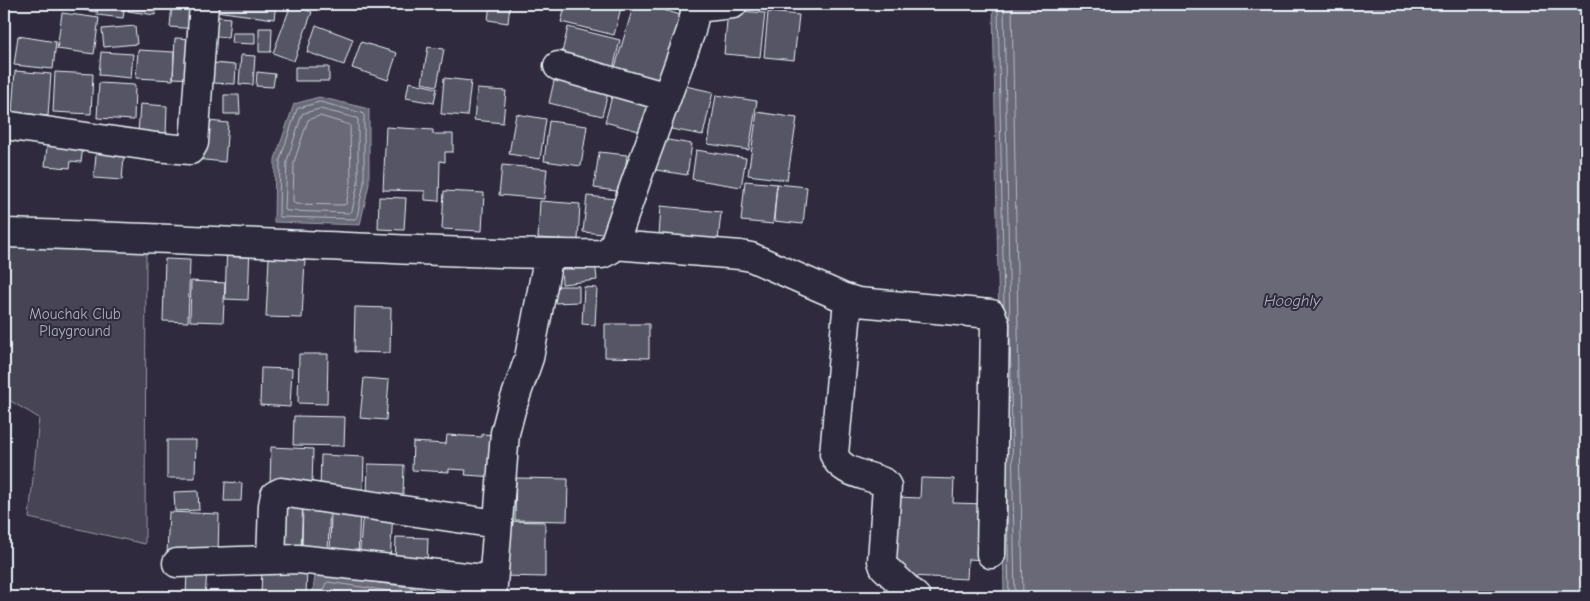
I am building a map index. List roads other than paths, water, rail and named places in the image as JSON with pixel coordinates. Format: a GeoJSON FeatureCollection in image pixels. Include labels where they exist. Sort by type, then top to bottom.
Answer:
{"type":"FeatureCollection","features":[{"type":"Feature","properties":{"kind":"street"},"geometry":{"type":"LineString","coordinates":[[4,125],[146,146],[190,150],[194,143],[204,4]]}},
{"type":"Feature","properties":{"kind":"street"},"geometry":{"type":"LineString","coordinates":[[4,233],[549,254],[602,254],[614,246],[691,30],[694,6],[734,4]]}},
{"type":"Feature","properties":{"kind":"street"},"geometry":{"type":"LineString","coordinates":[[558,66],[667,97]]}},
{"type":"Feature","properties":{"kind":"street"},"geometry":{"type":"LineString","coordinates":[[614,246],[751,257],[848,300],[991,314],[995,324],[991,554]]}},
{"type":"Feature","properties":{"kind":"street"},"geometry":{"type":"LineString","coordinates":[[177,564],[298,559],[492,589],[507,422],[529,358],[549,254]]}},
{"type":"Feature","properties":{"kind":"street"},"geometry":{"type":"LineString","coordinates":[[848,300],[834,454],[836,460],[843,467],[885,483],[882,561],[884,567],[916,597]]}},
{"type":"Feature","properties":{"kind":"street"},"geometry":{"type":"LineString","coordinates":[[271,559],[273,505],[275,495],[281,492],[497,524]]}},
{"type":"Feature","properties":{"kind":"water","name":"Hooghly"},"geometry":{"type":"Polygon","coordinates":[[[993,4],[1586,4],[1586,597],[1004,597],[993,4]]]}},
{"type":"Feature","properties":{"kind":"water"},"geometry":{"type":"Polygon","coordinates":[[[319,97],[369,109],[369,184],[360,225],[274,222],[275,159],[294,104],[319,97]]]}},
{"type":"Feature","properties":{"kind":"water"},"geometry":{"type":"Polygon","coordinates":[[[316,569],[421,584],[422,597],[312,597],[316,569]]]}},
{"type":"Feature","properties":{"kind":"park label","name":"Mouchak Club Playground"},"geometry":{"type":"Point","coordinates":[75,322]}}]}
